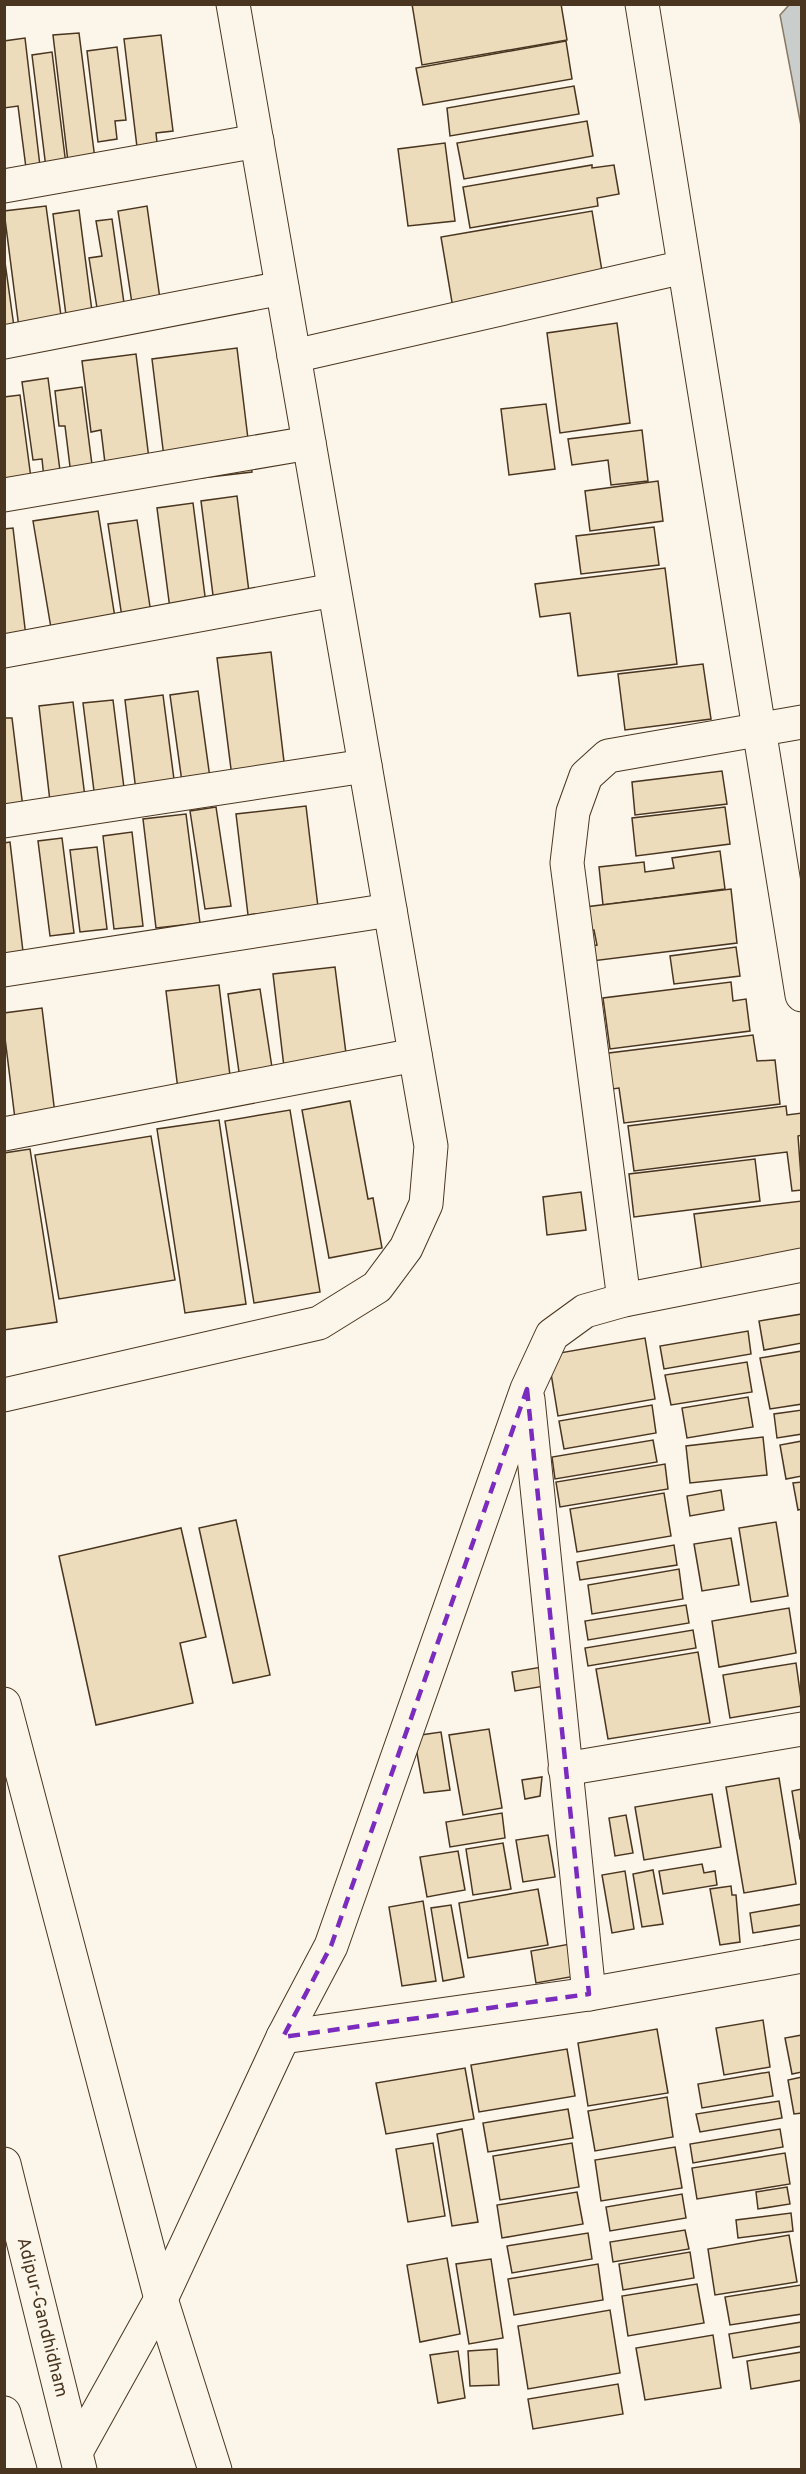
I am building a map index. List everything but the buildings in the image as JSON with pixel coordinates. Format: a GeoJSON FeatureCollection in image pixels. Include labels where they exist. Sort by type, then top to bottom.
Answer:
{"type":"FeatureCollection","features":[{"type":"Feature","properties":{"kind":"street"},"geometry":{"type":"LineString","coordinates":[[4,1395],[320,1323],[377,1287],[406,1248],[426,1204],[431,1146],[232,4]]}},
{"type":"Feature","properties":{"kind":"street"},"geometry":{"type":"LineString","coordinates":[[642,4],[759,730],[795,910],[801,996]]}},
{"type":"Feature","properties":{"kind":"street"},"geometry":{"type":"LineString","coordinates":[[4,186],[257,141]]}},
{"type":"Feature","properties":{"kind":"street"},"geometry":{"type":"LineString","coordinates":[[294,356],[684,267]]}},
{"type":"Feature","properties":{"kind":"street"},"geometry":{"type":"LineString","coordinates":[[4,342],[282,288]]}},
{"type":"Feature","properties":{"kind":"street"},"geometry":{"type":"LineString","coordinates":[[4,495],[309,443]]}},
{"type":"Feature","properties":{"kind":"street"},"geometry":{"type":"LineString","coordinates":[[4,651],[334,590]]}},
{"type":"Feature","properties":{"kind":"street"},"geometry":{"type":"LineString","coordinates":[[624,1300],[567,863],[573,812],[586,776],[608,756],[801,722]]}},
{"type":"Feature","properties":{"kind":"street"},"geometry":{"type":"LineString","coordinates":[[4,821],[365,766]]}},
{"type":"Feature","properties":{"kind":"street"},"geometry":{"type":"LineString","coordinates":[[4,970],[390,910]]}},
{"type":"Feature","properties":{"kind":"street"},"geometry":{"type":"LineString","coordinates":[[4,1134],[415,1055]]}},
{"type":"Feature","properties":{"kind":"street"},"geometry":{"type":"LineString","coordinates":[[78,2461],[161,2299],[283,2037],[331,1946],[526,1389],[552,1335],[585,1311],[624,1300],[801,1265]]}},
{"type":"Feature","properties":{"kind":"street"},"geometry":{"type":"LineString","coordinates":[[526,1389],[589,1994]]}},
{"type":"Feature","properties":{"kind":"street"},"geometry":{"type":"LineString","coordinates":[[4,1704],[161,2299],[215,2469]]}},
{"type":"Feature","properties":{"kind":"street"},"geometry":{"type":"LineString","coordinates":[[565,1769],[801,1729]]}},
{"type":"Feature","properties":{"kind":"street"},"geometry":{"type":"LineString","coordinates":[[283,2037],[589,1994],[801,1956]]}},
{"type":"Feature","properties":{"kind":"street","name":"Adipur-Gandhidham"},"geometry":{"type":"LineString","coordinates":[[4,2164],[78,2461]]}},
{"type":"Feature","properties":{"kind":"street"},"geometry":{"type":"LineString","coordinates":[[4,2413],[20,2469]]}},
{"type":"Feature","properties":{"kind":"highlighted area"},"geometry":{"type":"Polygon","coordinates":[[[527,1389],[589,1994],[283,2037],[331,1946],[527,1389]]]}},
{"type":"Feature","properties":{"kind":"shaded area"},"geometry":{"type":"Polygon","coordinates":[[[789,5],[801,5],[801,126],[780,15],[789,5]]]}}]}
